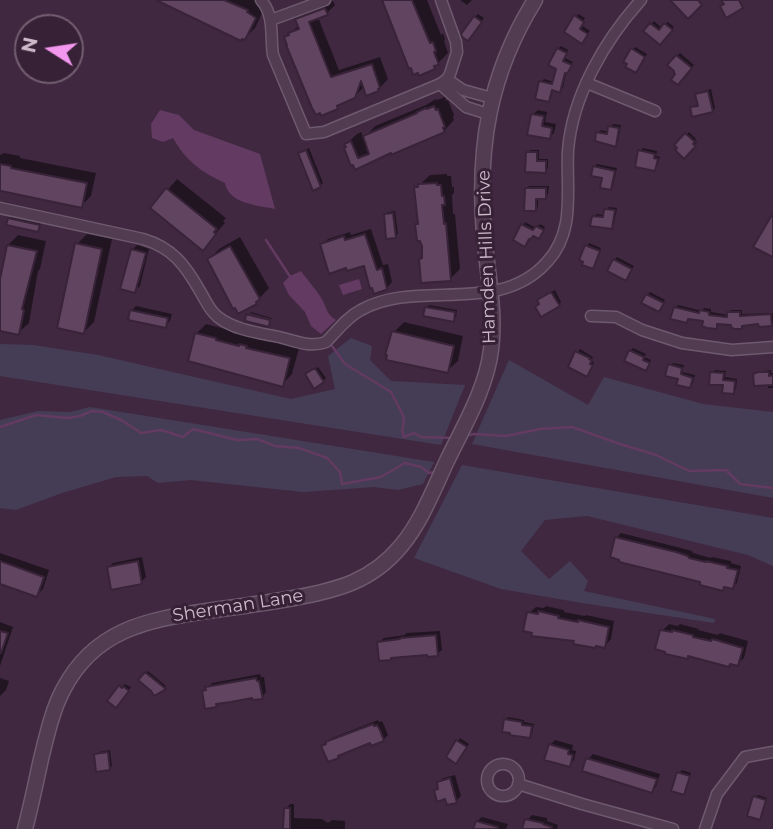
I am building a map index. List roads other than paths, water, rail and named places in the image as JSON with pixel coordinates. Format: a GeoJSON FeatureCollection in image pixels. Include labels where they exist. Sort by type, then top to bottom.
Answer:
{"type":"FeatureCollection","features":[{"type":"Feature","properties":{"kind":"street"},"geometry":{"type":"LineString","coordinates":[[261,0],[269,11],[274,55],[306,134],[324,132],[444,82],[457,52],[456,41],[441,0]]}},
{"type":"Feature","properties":{"kind":"street"},"geometry":{"type":"LineString","coordinates":[[271,20],[324,0]]}},
{"type":"Feature","properties":{"kind":"street","name":"Hamden Hills Drive"},"geometry":{"type":"LineString","coordinates":[[478,396],[491,350],[492,322],[481,173],[488,114],[512,41],[535,0]]}},
{"type":"Feature","properties":{"kind":"street"},"geometry":{"type":"LineString","coordinates":[[0,208],[150,241],[170,251],[186,267],[208,307],[219,318],[245,329],[305,344],[320,345],[326,342],[358,311],[382,301],[404,297],[490,292],[512,286],[534,275],[557,250],[569,209],[568,150],[575,115],[606,45],[641,0]]}},
{"type":"Feature","properties":{"kind":"street"},"geometry":{"type":"LineString","coordinates":[[444,82],[492,98]]}},
{"type":"Feature","properties":{"kind":"street"},"geometry":{"type":"LineString","coordinates":[[444,82],[466,107],[488,114]]}},
{"type":"Feature","properties":{"kind":"street"},"geometry":{"type":"LineString","coordinates":[[587,83],[655,111]]}},
{"type":"Feature","properties":{"kind":"street"},"geometry":{"type":"LineString","coordinates":[[591,316],[616,317],[642,330],[682,343],[732,350],[773,346]]}},
{"type":"Feature","properties":{"kind":"street","name":"Sherman Lane"},"geometry":{"type":"LineString","coordinates":[[25,829],[57,702],[73,672],[96,649],[122,632],[157,619],[315,594],[353,583],[376,570],[393,555],[410,533],[478,396]]}},
{"type":"Feature","properties":{"kind":"street"},"geometry":{"type":"LineString","coordinates":[[705,829],[718,794],[745,757],[773,752]]}},
{"type":"Feature","properties":{"kind":"street"},"geometry":{"type":"LineString","coordinates":[[519,783],[673,829]]}},
{"type":"Feature","properties":{"kind":"waterway"},"geometry":{"type":"LineString","coordinates":[[266,240],[291,278]]}},
{"type":"Feature","properties":{"kind":"waterway"},"geometry":{"type":"LineString","coordinates":[[332,346],[345,364],[391,392],[404,417],[404,437],[414,433],[421,437],[454,438]]}},
{"type":"Feature","properties":{"kind":"waterway"},"geometry":{"type":"LineString","coordinates":[[0,427],[36,415],[68,418],[92,411],[103,412],[141,433],[161,430],[183,437],[193,429],[237,440],[257,439],[275,446],[299,448],[327,458],[340,472],[342,484],[381,477],[405,463],[421,467],[429,473],[435,472]]}},
{"type":"Feature","properties":{"kind":"waterway"},"geometry":{"type":"LineString","coordinates":[[464,436],[506,436],[540,429],[572,427],[656,455],[689,471],[726,470],[740,484],[773,488]]}}]}
